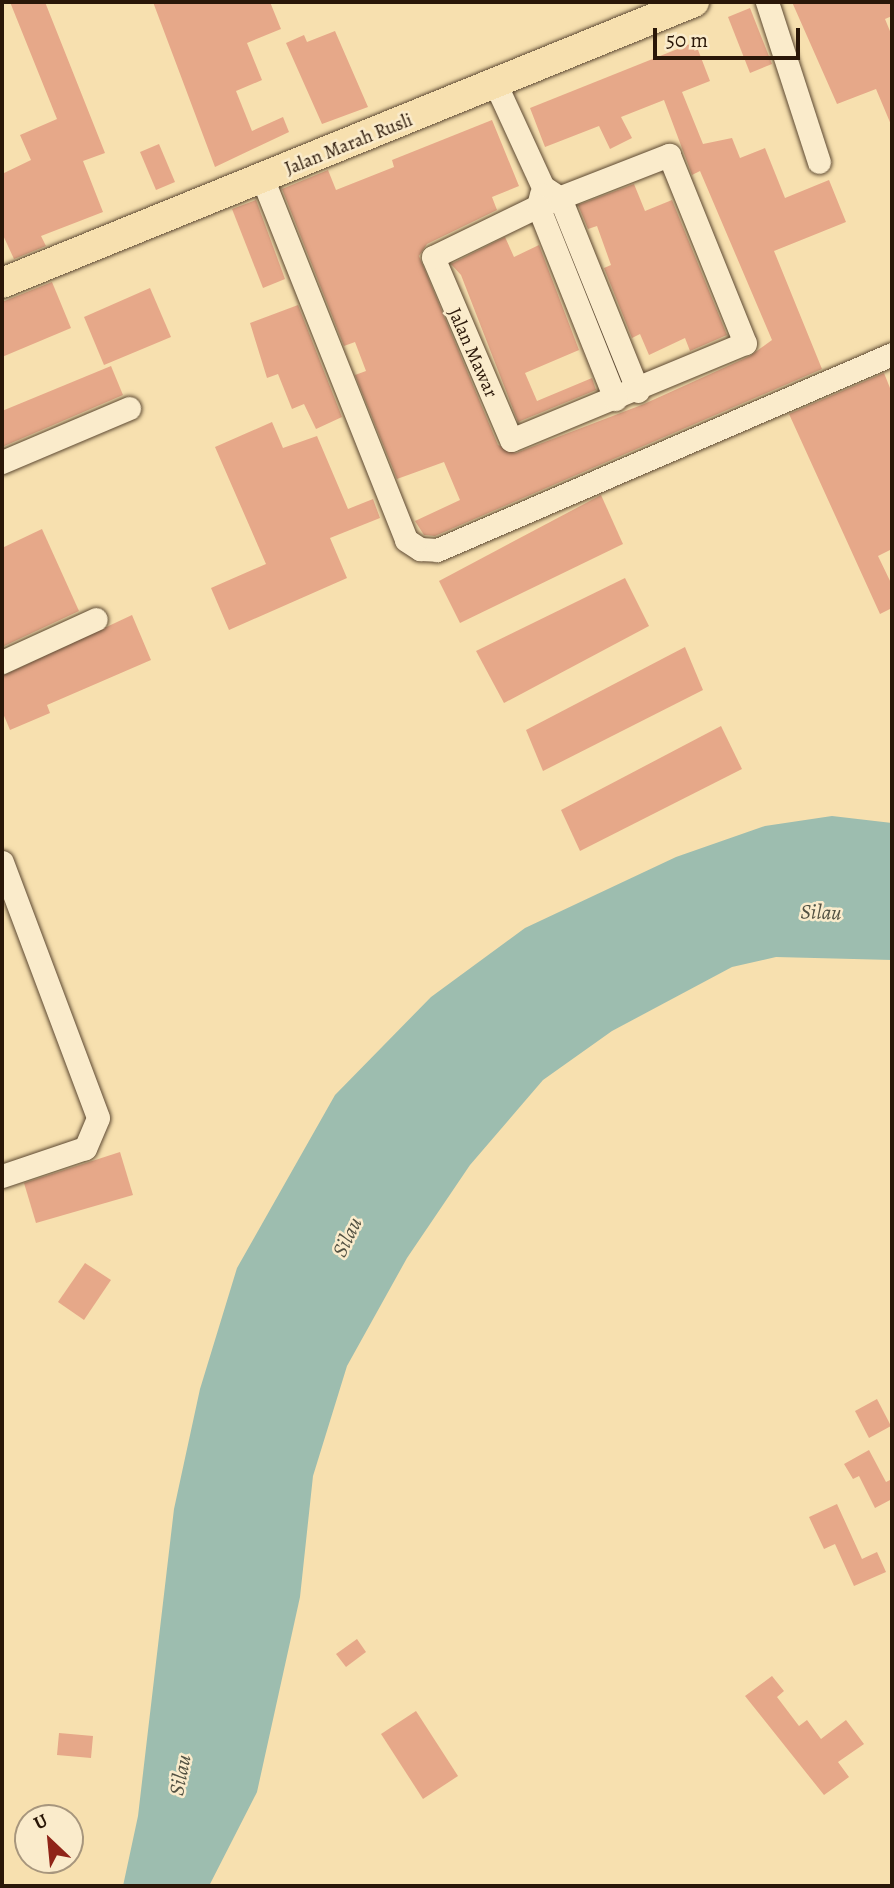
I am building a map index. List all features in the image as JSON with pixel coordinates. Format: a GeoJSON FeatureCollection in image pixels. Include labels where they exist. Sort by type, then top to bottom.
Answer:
{"type":"FeatureCollection","features":[{"type":"Feature","properties":{"kind":"main road","name":"Jalan Marah Rusli"},"geometry":{"type":"LineString","coordinates":[[2,283],[263,180],[694,2]]}},
{"type":"Feature","properties":{"kind":"street"},"geometry":{"type":"LineString","coordinates":[[767,2],[819,162]]}},
{"type":"Feature","properties":{"kind":"street"},"geometry":{"type":"LineString","coordinates":[[496,85],[638,391]]}},
{"type":"Feature","properties":{"kind":"street"},"geometry":{"type":"LineString","coordinates":[[669,155],[746,338],[740,350],[615,399],[547,197],[669,155]]}},
{"type":"Feature","properties":{"kind":"street"},"geometry":{"type":"LineString","coordinates":[[263,180],[406,540],[420,549],[437,550],[892,354]]}},
{"type":"Feature","properties":{"kind":"street","name":"Jalan Mawar"},"geometry":{"type":"LineString","coordinates":[[547,197],[435,255],[432,263],[513,442],[615,399]]}},
{"type":"Feature","properties":{"kind":"street"},"geometry":{"type":"LineString","coordinates":[[2,462],[129,408]]}},
{"type":"Feature","properties":{"kind":"street"},"geometry":{"type":"LineString","coordinates":[[2,662],[96,619]]}},
{"type":"Feature","properties":{"kind":"street"},"geometry":{"type":"LineString","coordinates":[[2,862],[98,1118],[85,1148],[2,1176]]}},
{"type":"Feature","properties":{"kind":"water","name":"Silau"},"geometry":{"type":"Polygon","coordinates":[[[832,816],[892,823],[892,960],[776,957],[732,967],[612,1031],[543,1080],[470,1165],[407,1258],[347,1366],[313,1476],[300,1597],[257,1792],[209,1886],[123,1886],[138,1816],[174,1509],[200,1389],[237,1268],[335,1095],[431,997],[525,928],[676,857],[765,826],[832,816]]]}},
{"type":"Feature","properties":{"kind":"building"},"geometry":{"type":"Polygon","coordinates":[[[10,2],[45,2],[105,153],[83,161],[103,212],[41,236],[46,246],[14,259],[2,233],[2,174],[31,160],[20,135],[57,119],[10,2]]]}},
{"type":"Feature","properties":{"kind":"building"},"geometry":{"type":"Polygon","coordinates":[[[153,2],[270,2],[281,29],[247,43],[262,80],[236,91],[252,131],[283,117],[289,132],[215,167],[153,2]]]}},
{"type":"Feature","properties":{"kind":"building"},"geometry":{"type":"Polygon","coordinates":[[[792,2],[892,2],[892,16],[885,19],[892,36],[892,127],[876,89],[837,104],[792,2]]]}},
{"type":"Feature","properties":{"kind":"building"},"geometry":{"type":"Polygon","coordinates":[[[750,8],[772,64],[750,73],[728,17],[750,8]]]}},
{"type":"Feature","properties":{"kind":"building"},"geometry":{"type":"Polygon","coordinates":[[[335,31],[368,107],[322,124],[286,43],[304,35],[307,42],[335,31]]]}},
{"type":"Feature","properties":{"kind":"building"},"geometry":{"type":"Polygon","coordinates":[[[695,42],[710,81],[682,92],[703,144],[732,138],[740,158],[765,148],[785,198],[829,180],[846,222],[774,251],[822,369],[435,536],[424,535],[415,521],[460,500],[444,462],[397,479],[355,375],[366,371],[355,342],[344,346],[282,189],[328,170],[336,190],[394,167],[392,160],[492,120],[519,186],[492,197],[497,210],[427,244],[419,256],[498,445],[516,453],[644,404],[750,356],[772,340],[700,171],[692,175],[664,100],[621,117],[632,138],[610,149],[599,126],[545,147],[530,108],[695,42]]]}},
{"type":"Feature","properties":{"kind":"building"},"geometry":{"type":"Polygon","coordinates":[[[159,144],[175,182],[156,190],[140,152],[159,144]]]}},
{"type":"Feature","properties":{"kind":"building"},"geometry":{"type":"Polygon","coordinates":[[[634,184],[645,211],[672,200],[727,335],[690,351],[685,338],[649,355],[640,334],[632,338],[604,268],[611,265],[597,226],[588,229],[578,205],[634,184]]]}},
{"type":"Feature","properties":{"kind":"building"},"geometry":{"type":"Polygon","coordinates":[[[256,200],[285,279],[263,288],[232,209],[256,200]]]}},
{"type":"Feature","properties":{"kind":"building"},"geometry":{"type":"Polygon","coordinates":[[[505,237],[514,257],[539,245],[579,350],[525,373],[537,401],[592,378],[596,390],[518,422],[461,275],[451,264],[505,237]]]}},
{"type":"Feature","properties":{"kind":"building"},"geometry":{"type":"Polygon","coordinates":[[[52,282],[71,328],[2,357],[2,302],[52,282]]]}},
{"type":"Feature","properties":{"kind":"building"},"geometry":{"type":"Polygon","coordinates":[[[150,288],[171,337],[104,365],[84,317],[150,288]]]}},
{"type":"Feature","properties":{"kind":"building"},"geometry":{"type":"Polygon","coordinates":[[[298,305],[342,417],[316,429],[304,404],[292,409],[278,374],[267,378],[250,323],[298,305]]]}},
{"type":"Feature","properties":{"kind":"building"},"geometry":{"type":"Polygon","coordinates":[[[111,366],[123,395],[2,447],[2,411],[111,366]]]}},
{"type":"Feature","properties":{"kind":"building"},"geometry":{"type":"Polygon","coordinates":[[[884,373],[892,393],[892,549],[878,556],[892,585],[892,608],[880,614],[789,414],[884,373]]]}},
{"type":"Feature","properties":{"kind":"building"},"geometry":{"type":"Polygon","coordinates":[[[272,422],[283,448],[317,436],[348,509],[373,499],[380,518],[330,538],[347,578],[229,630],[211,588],[266,564],[215,447],[272,422]]]}},
{"type":"Feature","properties":{"kind":"building"},"geometry":{"type":"Polygon","coordinates":[[[601,495],[623,544],[460,623],[439,581],[601,495]]]}},
{"type":"Feature","properties":{"kind":"building"},"geometry":{"type":"Polygon","coordinates":[[[42,529],[79,611],[2,647],[2,548],[42,529]]]}},
{"type":"Feature","properties":{"kind":"building"},"geometry":{"type":"Polygon","coordinates":[[[625,578],[649,626],[504,703],[476,651],[625,578]]]}},
{"type":"Feature","properties":{"kind":"building"},"geometry":{"type":"Polygon","coordinates":[[[132,615],[151,660],[47,705],[50,713],[10,730],[2,711],[2,676],[132,615]]]}},
{"type":"Feature","properties":{"kind":"building"},"geometry":{"type":"Polygon","coordinates":[[[685,647],[703,690],[543,771],[526,730],[685,647]]]}},
{"type":"Feature","properties":{"kind":"building"},"geometry":{"type":"Polygon","coordinates":[[[721,726],[742,769],[580,851],[561,810],[721,726]]]}},
{"type":"Feature","properties":{"kind":"building"},"geometry":{"type":"Polygon","coordinates":[[[120,1152],[133,1195],[36,1223],[24,1183],[120,1152]]]}},
{"type":"Feature","properties":{"kind":"building"},"geometry":{"type":"Polygon","coordinates":[[[85,1263],[111,1280],[84,1320],[58,1302],[85,1263]]]}},
{"type":"Feature","properties":{"kind":"building"},"geometry":{"type":"Polygon","coordinates":[[[877,1399],[891,1426],[869,1438],[855,1411],[877,1399]]]}},
{"type":"Feature","properties":{"kind":"building"},"geometry":{"type":"Polygon","coordinates":[[[869,1450],[886,1482],[892,1479],[892,1499],[875,1508],[859,1476],[853,1479],[844,1464],[869,1450]]]}},
{"type":"Feature","properties":{"kind":"building"},"geometry":{"type":"Polygon","coordinates":[[[837,1504],[862,1559],[877,1552],[886,1572],[854,1586],[835,1544],[824,1549],[809,1517],[837,1504]]]}},
{"type":"Feature","properties":{"kind":"building"},"geometry":{"type":"Polygon","coordinates":[[[357,1639],[366,1652],[346,1667],[336,1654],[357,1639]]]}},
{"type":"Feature","properties":{"kind":"building"},"geometry":{"type":"Polygon","coordinates":[[[772,1676],[784,1691],[777,1697],[799,1726],[807,1720],[821,1739],[846,1720],[864,1744],[838,1762],[849,1777],[824,1795],[745,1696],[772,1676]]]}},
{"type":"Feature","properties":{"kind":"building"},"geometry":{"type":"Polygon","coordinates":[[[416,1711],[458,1776],[423,1799],[381,1734],[416,1711]]]}},
{"type":"Feature","properties":{"kind":"building"},"geometry":{"type":"Polygon","coordinates":[[[59,1733],[93,1736],[91,1758],[57,1755],[59,1733]]]}}]}
